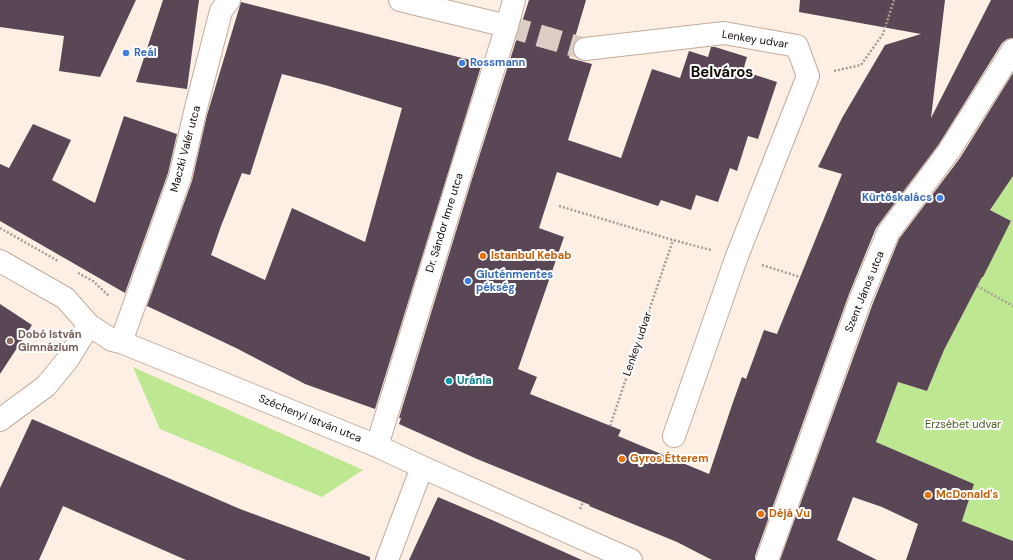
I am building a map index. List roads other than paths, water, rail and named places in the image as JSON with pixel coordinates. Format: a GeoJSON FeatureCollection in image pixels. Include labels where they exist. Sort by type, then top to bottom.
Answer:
{"type":"FeatureCollection","features":[{"type":"Feature","properties":{"kind":"street","name":"Maczki Valér utca"},"geometry":{"type":"LineString","coordinates":[[121,342],[180,177],[221,11],[229,0]]}},
{"type":"Feature","properties":{"kind":"street"},"geometry":{"type":"LineString","coordinates":[[400,0],[507,26]]}},
{"type":"Feature","properties":{"kind":"street","name":"Dr. Sándor Imre utca"},"geometry":{"type":"LineString","coordinates":[[377,446],[514,0]]}},
{"type":"Feature","properties":{"kind":"street","name":"Lenkey udvar"},"geometry":{"type":"LineString","coordinates":[[585,49],[724,33],[797,46],[808,76],[737,256],[674,436]]}},
{"type":"Feature","properties":{"kind":"street","name":"Szent János utca"},"geometry":{"type":"LineString","coordinates":[[767,560],[861,298],[888,233],[949,151],[1013,50]]}},
{"type":"Feature","properties":{"kind":"street","name":"Széchenyi István utca"},"geometry":{"type":"LineString","coordinates":[[0,261],[65,298],[89,324],[112,340],[121,342],[377,446],[632,560]]}},
{"type":"Feature","properties":{"kind":"street"},"geometry":{"type":"LineString","coordinates":[[0,420],[46,386],[68,358],[89,324]]}},
{"type":"Feature","properties":{"kind":"street"},"geometry":{"type":"LineString","coordinates":[[387,560],[422,467]]}},
{"type":"Feature","properties":{"kind":"tunnel"},"geometry":{"type":"LineString","coordinates":[[507,26],[585,49]]}},
{"type":"Feature","properties":{"kind":"place","name":"Reál"},"geometry":{"type":"Point","coordinates":[126,53]}},
{"type":"Feature","properties":{"kind":"place","name":"Rossmann"},"geometry":{"type":"Point","coordinates":[462,63]}},
{"type":"Feature","properties":{"kind":"place","name":"Kürtőskalács"},"geometry":{"type":"Point","coordinates":[940,198]}},
{"type":"Feature","properties":{"kind":"place","name":"Istanbul Kebab"},"geometry":{"type":"Point","coordinates":[483,256]}},
{"type":"Feature","properties":{"kind":"place","name":"Gluténmentes pékség"},"geometry":{"type":"Point","coordinates":[468,281]}},
{"type":"Feature","properties":{"kind":"place","name":"Dobó István Gimnázium"},"geometry":{"type":"Point","coordinates":[10,341]}},
{"type":"Feature","properties":{"kind":"place","name":"Uránia"},"geometry":{"type":"Point","coordinates":[449,381]}},
{"type":"Feature","properties":{"kind":"place","name":"Gyros Étterem"},"geometry":{"type":"Point","coordinates":[622,459]}},
{"type":"Feature","properties":{"kind":"place","name":"McDonald's"},"geometry":{"type":"Point","coordinates":[928,495]}},
{"type":"Feature","properties":{"kind":"place","name":"Déjá Vu"},"geometry":{"type":"Point","coordinates":[761,514]}},
{"type":"Feature","properties":{"kind":"district","name":"Belváros"},"geometry":{"type":"Point","coordinates":[722,73]}},
{"type":"Feature","properties":{"kind":"park label","name":"Erzsébet udvar"},"geometry":{"type":"Point","coordinates":[963,425]}}]}
